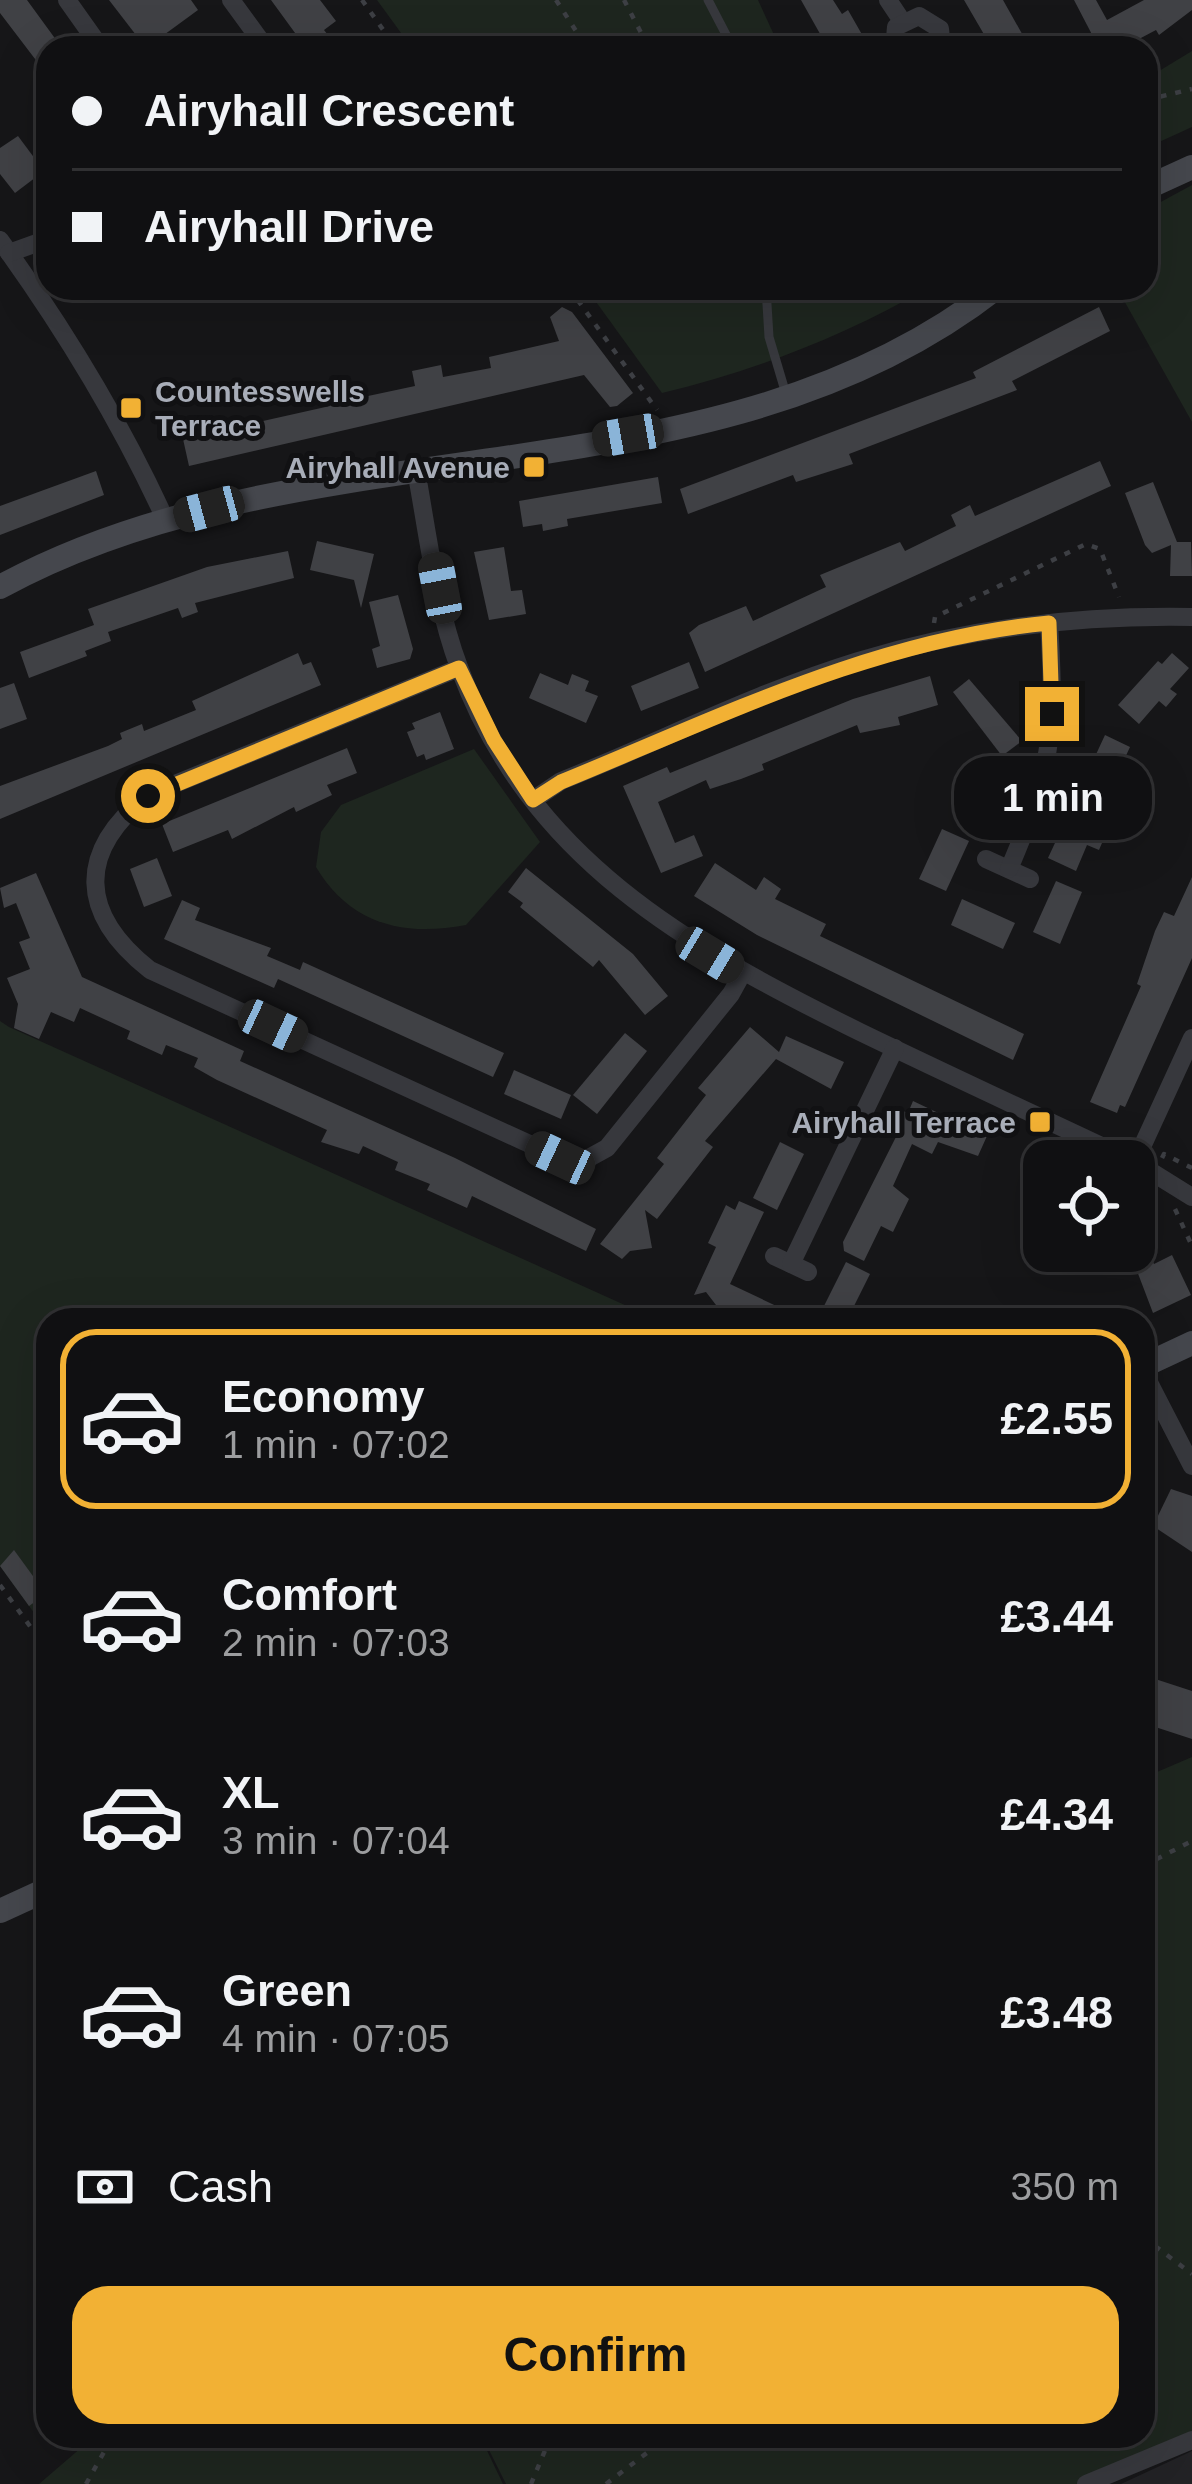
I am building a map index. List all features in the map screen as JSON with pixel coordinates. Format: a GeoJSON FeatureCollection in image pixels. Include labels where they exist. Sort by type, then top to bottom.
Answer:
{"type":"FeatureCollection","features":[{"type":"Feature","properties":{"kind":"street"},"geometry":{"type":"LineString","coordinates":[[67,0],[92,36]]}},
{"type":"Feature","properties":{"kind":"street"},"geometry":{"type":"LineString","coordinates":[[232,0],[258,36]]}},
{"type":"Feature","properties":{"kind":"street"},"geometry":{"type":"LineString","coordinates":[[888,0],[902,21]]}},
{"type":"Feature","properties":{"kind":"street"},"geometry":{"type":"LineString","coordinates":[[893,36],[902,21],[919,16],[935,22],[938,36]]}},
{"type":"Feature","properties":{"kind":"street"},"geometry":{"type":"LineString","coordinates":[[1158,183],[1192,167]]}},
{"type":"Feature","properties":{"kind":"street"},"geometry":{"type":"LineString","coordinates":[[36,241],[5,247],[36,290]]}},
{"type":"Feature","properties":{"kind":"street"},"geometry":{"type":"LineString","coordinates":[[43,300],[126,433],[166,520]]}},
{"type":"Feature","properties":{"kind":"street"},"geometry":{"type":"LineString","coordinates":[[3,591],[166,520],[252,498],[670,428],[787,399],[880,359],[976,300]]}},
{"type":"Feature","properties":{"kind":"street"},"geometry":{"type":"LineString","coordinates":[[416,470],[459,668],[494,740],[533,800],[623,895],[742,974],[1090,1140]]}},
{"type":"Feature","properties":{"kind":"street"},"geometry":{"type":"LineString","coordinates":[[533,800],[561,782],[854,663],[934,641],[1049,623],[1192,616]]}},
{"type":"Feature","properties":{"kind":"street"},"geometry":{"type":"LineString","coordinates":[[1009,869],[1042,791],[1052,746],[1049,623]]}},
{"type":"Feature","properties":{"kind":"street"},"geometry":{"type":"LineString","coordinates":[[459,668],[148,796],[118,819],[100,850],[94,885],[102,920],[121,947],[150,970],[560,1158],[586,1159],[607,1148],[742,974]]}},
{"type":"Feature","properties":{"kind":"street"},"geometry":{"type":"LineString","coordinates":[[986,859],[1030,879]]}},
{"type":"Feature","properties":{"kind":"street"},"geometry":{"type":"LineString","coordinates":[[1144,1140],[1192,1038]]}},
{"type":"Feature","properties":{"kind":"street"},"geometry":{"type":"LineString","coordinates":[[791,1264],[895,1048]]}},
{"type":"Feature","properties":{"kind":"street"},"geometry":{"type":"LineString","coordinates":[[1155,1174],[1192,1197]]}},
{"type":"Feature","properties":{"kind":"street"},"geometry":{"type":"LineString","coordinates":[[1155,1362],[1192,1343]]}},
{"type":"Feature","properties":{"kind":"street"},"geometry":{"type":"LineString","coordinates":[[1155,1392],[1192,1466]]}},
{"type":"Feature","properties":{"kind":"street"},"geometry":{"type":"LineString","coordinates":[[0,1911],[36,1894]]}},
{"type":"Feature","properties":{"kind":"street"},"geometry":{"type":"LineString","coordinates":[[1086,2484],[1192,2440]]}},
{"type":"Feature","properties":{"kind":"lane"},"geometry":{"type":"LineString","coordinates":[[708,0],[727,36]]}},
{"type":"Feature","properties":{"kind":"lane"},"geometry":{"type":"LineString","coordinates":[[767,300],[769,337],[787,399]]}},
{"type":"Feature","properties":{"kind":"path"},"geometry":{"type":"LineString","coordinates":[[362,0],[388,36]]}},
{"type":"Feature","properties":{"kind":"path"},"geometry":{"type":"LineString","coordinates":[[556,0],[579,36]]}},
{"type":"Feature","properties":{"kind":"path"},"geometry":{"type":"LineString","coordinates":[[624,0],[643,36]]}},
{"type":"Feature","properties":{"kind":"path"},"geometry":{"type":"LineString","coordinates":[[1158,97],[1192,89]]}},
{"type":"Feature","properties":{"kind":"path"},"geometry":{"type":"LineString","coordinates":[[578,300],[670,428]]}},
{"type":"Feature","properties":{"kind":"path"},"geometry":{"type":"LineString","coordinates":[[934,641],[934,617],[1086,544],[1100,549],[1127,616]]}},
{"type":"Feature","properties":{"kind":"path"},"geometry":{"type":"LineString","coordinates":[[0,1585],[36,1634]]}},
{"type":"Feature","properties":{"kind":"path"},"geometry":{"type":"LineString","coordinates":[[1155,1860],[1192,1841]]}},
{"type":"Feature","properties":{"kind":"path"},"geometry":{"type":"LineString","coordinates":[[1155,2246],[1192,2274]]}},
{"type":"Feature","properties":{"kind":"path"},"geometry":{"type":"LineString","coordinates":[[86,2484],[106,2448]]}},
{"type":"Feature","properties":{"kind":"path"},"geometry":{"type":"LineString","coordinates":[[531,2484],[546,2448]]}},
{"type":"Feature","properties":{"kind":"path"},"geometry":{"type":"LineString","coordinates":[[606,2484],[653,2448]]}},
{"type":"Feature","properties":{"kind":"shaded area"},"geometry":{"type":"Polygon","coordinates":[[[377,0],[758,0],[774,36],[403,36],[377,0]]]}},
{"type":"Feature","properties":{"kind":"shaded area"},"geometry":{"type":"Polygon","coordinates":[[[1192,51],[1192,127],[1158,143],[1158,72],[1192,51]]]}},
{"type":"Feature","properties":{"kind":"shaded area"},"geometry":{"type":"Polygon","coordinates":[[[1192,185],[1192,422],[1124,300],[1158,300],[1158,203],[1192,185]]]}},
{"type":"Feature","properties":{"kind":"shaded area"},"geometry":{"type":"Polygon","coordinates":[[[595,300],[904,300],[798,350],[662,393],[595,300]]]}},
{"type":"Feature","properties":{"kind":"shaded area"},"geometry":{"type":"Polygon","coordinates":[[[474,749],[540,842],[466,925],[400,927],[362,914],[345,902],[316,867],[321,832],[341,805],[474,749]]]}},
{"type":"Feature","properties":{"kind":"shaded area"},"geometry":{"type":"Polygon","coordinates":[[[0,1021],[631,1308],[36,1308],[36,1616],[0,1566],[0,1021]]]}},
{"type":"Feature","properties":{"kind":"shaded area"},"geometry":{"type":"Polygon","coordinates":[[[1192,1757],[1192,2440],[1090,2484],[506,2484],[488,2448],[1155,2448],[1155,1773],[1192,1757]]]}},
{"type":"Feature","properties":{"kind":"shaded area"},"geometry":{"type":"Polygon","coordinates":[[[81,2448],[486,2448],[503,2484],[39,2484],[81,2448]]]}},
{"type":"Feature","properties":{"kind":"shaded area"},"geometry":{"type":"Polygon","coordinates":[[[1192,2451],[1192,2484],[1121,2484],[1192,2451]]]}},
{"type":"Feature","properties":{"kind":"building"},"geometry":{"type":"Polygon","coordinates":[[[0,0],[27,0],[53,36],[36,36],[36,60],[0,13],[0,0]]]}},
{"type":"Feature","properties":{"kind":"building"},"geometry":{"type":"Polygon","coordinates":[[[109,0],[191,0],[198,10],[162,36],[137,36],[109,0]]]}},
{"type":"Feature","properties":{"kind":"building"},"geometry":{"type":"Polygon","coordinates":[[[271,0],[320,0],[336,21],[324,30],[329,36],[297,36],[271,0]]]}},
{"type":"Feature","properties":{"kind":"building"},"geometry":{"type":"Polygon","coordinates":[[[801,0],[833,0],[842,14],[848,10],[863,36],[821,36],[801,0]]]}},
{"type":"Feature","properties":{"kind":"building"},"geometry":{"type":"Polygon","coordinates":[[[964,0],[1003,0],[1023,36],[985,36],[964,0]]]}},
{"type":"Feature","properties":{"kind":"building"},"geometry":{"type":"Polygon","coordinates":[[[1074,0],[1096,0],[1107,20],[1144,0],[1192,0],[1192,10],[1159,35],[1156,30],[1145,36],[1093,36],[1074,0]]]}},
{"type":"Feature","properties":{"kind":"building"},"geometry":{"type":"Polygon","coordinates":[[[18,136],[36,160],[36,177],[15,193],[0,174],[0,148],[18,136]]]}},
{"type":"Feature","properties":{"kind":"building"},"geometry":{"type":"Polygon","coordinates":[[[562,307],[572,312],[633,393],[617,406],[610,407],[584,375],[189,466],[183,439],[330,406],[327,393],[365,385],[368,396],[415,386],[412,371],[441,365],[443,377],[491,368],[489,357],[559,341],[550,317],[562,307]]]}},
{"type":"Feature","properties":{"kind":"building"},"geometry":{"type":"Polygon","coordinates":[[[1099,307],[1110,331],[1012,381],[1017,390],[849,454],[853,464],[796,482],[793,475],[688,514],[680,489],[976,378],[973,372],[1099,307]]]}},
{"type":"Feature","properties":{"kind":"building"},"geometry":{"type":"Polygon","coordinates":[[[1100,461],[1111,486],[705,672],[689,633],[699,625],[746,606],[753,621],[826,587],[820,575],[900,542],[905,551],[956,526],[951,515],[970,505],[975,516],[1100,461]]]}},
{"type":"Feature","properties":{"kind":"building"},"geometry":{"type":"Polygon","coordinates":[[[96,471],[104,495],[0,535],[0,506],[96,471]]]}},
{"type":"Feature","properties":{"kind":"building"},"geometry":{"type":"Polygon","coordinates":[[[658,477],[662,503],[567,519],[568,526],[543,531],[542,524],[523,527],[519,501],[658,477]]]}},
{"type":"Feature","properties":{"kind":"building"},"geometry":{"type":"Polygon","coordinates":[[[1153,482],[1177,542],[1191,542],[1192,576],[1170,576],[1171,545],[1152,553],[1145,545],[1125,493],[1153,482]]]}},
{"type":"Feature","properties":{"kind":"building"},"geometry":{"type":"Polygon","coordinates":[[[317,541],[374,554],[361,608],[354,580],[310,570],[317,541]]]}},
{"type":"Feature","properties":{"kind":"building"},"geometry":{"type":"Polygon","coordinates":[[[504,547],[511,591],[522,590],[526,614],[489,620],[474,552],[504,547]]]}},
{"type":"Feature","properties":{"kind":"building"},"geometry":{"type":"Polygon","coordinates":[[[288,551],[294,578],[195,603],[198,612],[182,618],[178,608],[108,632],[111,641],[85,651],[87,656],[29,678],[20,652],[94,625],[88,609],[207,567],[288,551]]]}},
{"type":"Feature","properties":{"kind":"building"},"geometry":{"type":"Polygon","coordinates":[[[398,595],[413,649],[410,659],[377,668],[372,649],[380,646],[369,602],[398,595]]]}},
{"type":"Feature","properties":{"kind":"building"},"geometry":{"type":"Polygon","coordinates":[[[298,653],[303,665],[311,662],[321,685],[0,819],[0,786],[108,746],[122,739],[120,733],[142,724],[144,731],[196,710],[192,701],[298,653]]]}},
{"type":"Feature","properties":{"kind":"building"},"geometry":{"type":"Polygon","coordinates":[[[1172,653],[1189,668],[1170,689],[1177,694],[1166,707],[1159,701],[1139,724],[1118,705],[1158,661],[1162,664],[1172,653]]]}},
{"type":"Feature","properties":{"kind":"building"},"geometry":{"type":"Polygon","coordinates":[[[689,662],[699,688],[641,711],[631,686],[689,662]]]}},
{"type":"Feature","properties":{"kind":"building"},"geometry":{"type":"Polygon","coordinates":[[[540,673],[568,685],[572,674],[589,681],[585,691],[598,696],[586,723],[529,698],[540,673]]]}},
{"type":"Feature","properties":{"kind":"building"},"geometry":{"type":"Polygon","coordinates":[[[930,676],[938,705],[898,717],[900,725],[860,733],[857,725],[762,764],[764,770],[741,779],[710,789],[706,780],[658,802],[675,843],[694,835],[703,856],[661,873],[623,786],[667,767],[670,773],[853,699],[930,676]]]}},
{"type":"Feature","properties":{"kind":"building"},"geometry":{"type":"Polygon","coordinates":[[[969,679],[1022,741],[1002,756],[953,692],[969,679]]]}},
{"type":"Feature","properties":{"kind":"building"},"geometry":{"type":"Polygon","coordinates":[[[14,683],[27,719],[0,729],[0,688],[14,683]]]}},
{"type":"Feature","properties":{"kind":"building"},"geometry":{"type":"Polygon","coordinates":[[[440,712],[454,749],[426,760],[424,754],[417,757],[407,732],[415,729],[412,723],[440,712]]]}},
{"type":"Feature","properties":{"kind":"building"},"geometry":{"type":"Polygon","coordinates":[[[1105,735],[1130,747],[1110,790],[1122,796],[1099,850],[1087,845],[1076,871],[1048,858],[1105,735]]]}},
{"type":"Feature","properties":{"kind":"building"},"geometry":{"type":"Polygon","coordinates":[[[347,748],[357,773],[327,785],[332,795],[296,812],[294,807],[232,839],[228,830],[173,852],[162,824],[347,748]]]}},
{"type":"Feature","properties":{"kind":"building"},"geometry":{"type":"Polygon","coordinates":[[[987,768],[1014,780],[991,832],[964,819],[987,768]]]}},
{"type":"Feature","properties":{"kind":"building"},"geometry":{"type":"Polygon","coordinates":[[[942,829],[969,841],[946,891],[919,879],[942,829]]]}},
{"type":"Feature","properties":{"kind":"building"},"geometry":{"type":"Polygon","coordinates":[[[157,858],[172,896],[144,907],[130,869],[157,858]]]}},
{"type":"Feature","properties":{"kind":"building"},"geometry":{"type":"Polygon","coordinates":[[[715,863],[756,890],[764,877],[781,889],[775,899],[826,924],[820,936],[1024,1034],[1013,1060],[757,935],[694,896],[715,863]]]}},
{"type":"Feature","properties":{"kind":"building"},"geometry":{"type":"Polygon","coordinates":[[[526,868],[633,954],[668,996],[645,1015],[599,960],[593,967],[520,907],[523,903],[508,892],[526,868]]]}},
{"type":"Feature","properties":{"kind":"building"},"geometry":{"type":"Polygon","coordinates":[[[36,873],[82,977],[244,1051],[240,1061],[455,1158],[596,1229],[586,1251],[472,1196],[467,1208],[427,1190],[430,1184],[395,1170],[398,1162],[363,1146],[359,1154],[321,1142],[327,1130],[217,1080],[194,1067],[198,1058],[166,1045],[162,1055],[127,1039],[130,1031],[80,1008],[74,1022],[51,1012],[39,1039],[14,1028],[18,1004],[7,978],[30,969],[19,942],[30,938],[16,903],[4,908],[0,888],[36,873]]]}},
{"type":"Feature","properties":{"kind":"building"},"geometry":{"type":"Polygon","coordinates":[[[1192,877],[1192,958],[1125,1107],[1120,1105],[1117,1113],[1090,1102],[1141,986],[1137,984],[1155,931],[1164,912],[1174,916],[1192,877]]]}},
{"type":"Feature","properties":{"kind":"building"},"geometry":{"type":"Polygon","coordinates":[[[1056,881],[1082,892],[1060,944],[1033,932],[1056,881]]]}},
{"type":"Feature","properties":{"kind":"building"},"geometry":{"type":"Polygon","coordinates":[[[962,899],[1015,923],[1003,949],[951,925],[962,899]]]}},
{"type":"Feature","properties":{"kind":"building"},"geometry":{"type":"Polygon","coordinates":[[[182,900],[200,908],[195,920],[271,948],[267,956],[300,970],[303,962],[504,1053],[493,1077],[278,979],[274,988],[164,939],[182,900]]]}},
{"type":"Feature","properties":{"kind":"building"},"geometry":{"type":"Polygon","coordinates":[[[750,1027],[779,1052],[786,1036],[844,1062],[831,1089],[776,1059],[705,1141],[713,1147],[657,1219],[645,1210],[652,1248],[630,1251],[622,1259],[600,1244],[664,1164],[657,1158],[706,1095],[698,1088],[750,1027]]]}},
{"type":"Feature","properties":{"kind":"building"},"geometry":{"type":"Polygon","coordinates":[[[625,1033],[647,1051],[597,1114],[573,1095],[625,1033]]]}},
{"type":"Feature","properties":{"kind":"building"},"geometry":{"type":"Polygon","coordinates":[[[514,1070],[571,1095],[561,1119],[504,1094],[514,1070]]]}},
{"type":"Feature","properties":{"kind":"building"},"geometry":{"type":"Polygon","coordinates":[[[913,1101],[987,1136],[978,1156],[938,1142],[932,1154],[912,1144],[893,1186],[909,1199],[893,1232],[881,1226],[864,1261],[844,1251],[843,1242],[900,1129],[893,1126],[901,1110],[908,1113],[913,1101]]]}},
{"type":"Feature","properties":{"kind":"building"},"geometry":{"type":"Polygon","coordinates":[[[780,1142],[804,1154],[777,1210],[753,1198],[780,1142]]]}},
{"type":"Feature","properties":{"kind":"building"},"geometry":{"type":"Polygon","coordinates":[[[739,1201],[764,1212],[730,1284],[781,1308],[722,1308],[706,1292],[694,1295],[716,1247],[708,1243],[726,1205],[735,1210],[739,1201]]]}},
{"type":"Feature","properties":{"kind":"building"},"geometry":{"type":"Polygon","coordinates":[[[1172,1255],[1191,1295],[1155,1312],[1137,1272],[1155,1272],[1155,1264],[1172,1255]]]}},
{"type":"Feature","properties":{"kind":"building"},"geometry":{"type":"Polygon","coordinates":[[[846,1262],[870,1274],[853,1308],[823,1308],[846,1262]]]}},
{"type":"Feature","properties":{"kind":"building"},"geometry":{"type":"Polygon","coordinates":[[[1171,1489],[1192,1496],[1192,1552],[1155,1527],[1171,1489]]]}},
{"type":"Feature","properties":{"kind":"building"},"geometry":{"type":"Polygon","coordinates":[[[14,1550],[36,1580],[36,1601],[29,1606],[0,1566],[14,1550]]]}},
{"type":"Feature","properties":{"kind":"building"},"geometry":{"type":"Polygon","coordinates":[[[1155,1679],[1192,1691],[1192,1739],[1155,1727],[1155,1679]]]}},
{"type":"Feature","properties":{"kind":"place","name":"Countesswells Terrace"},"geometry":{"type":"Point","coordinates":[131,408]}},
{"type":"Feature","properties":{"kind":"place","name":"Airyhall Avenue"},"geometry":{"type":"Point","coordinates":[534,467]}},
{"type":"Feature","properties":{"kind":"place","name":"Airyhall Terrace"},"geometry":{"type":"Point","coordinates":[1040,1122]}},
{"type":"Feature","properties":{"kind":"route"},"geometry":{"type":"LineString","coordinates":[[148,796],[459,668],[494,740],[533,800],[561,782],[854,663],[991,629],[1049,623],[1052,714]]}}]}
